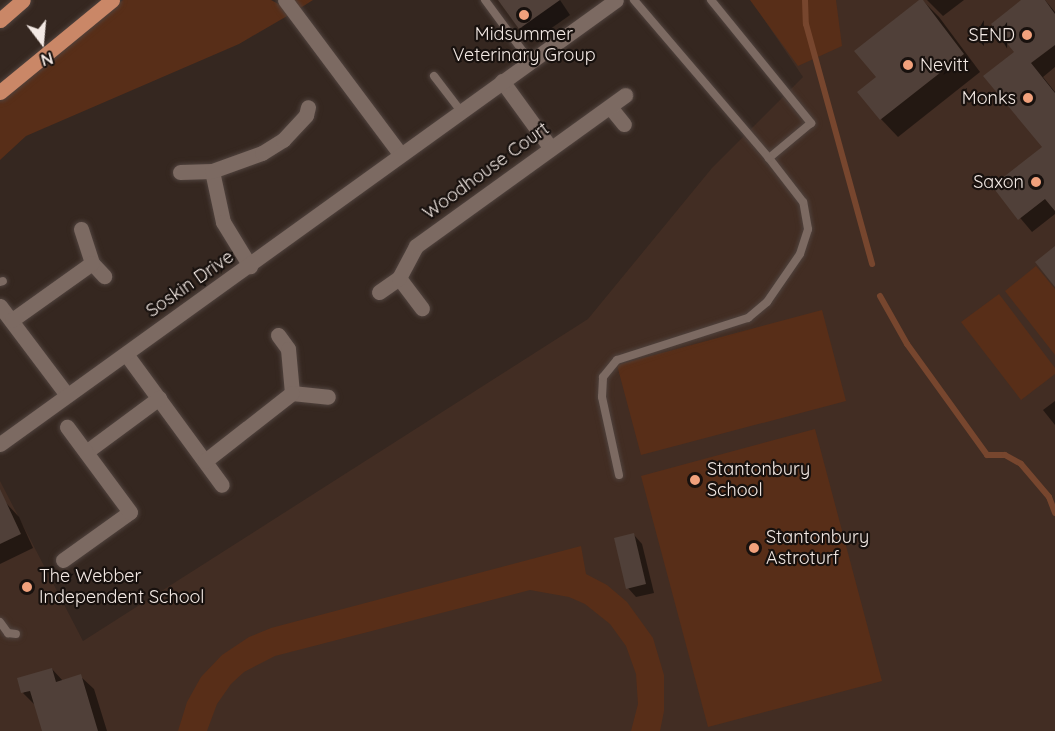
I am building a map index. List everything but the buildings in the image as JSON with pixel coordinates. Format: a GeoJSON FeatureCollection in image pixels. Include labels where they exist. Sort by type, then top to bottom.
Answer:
{"type":"FeatureCollection","features":[{"type":"Feature","properties":{"kind":"main road"},"geometry":{"type":"LineString","coordinates":[[0,20],[23,0]]}},
{"type":"Feature","properties":{"kind":"main road"},"geometry":{"type":"LineString","coordinates":[[0,92],[112,0]]}},
{"type":"Feature","properties":{"kind":"street"},"geometry":{"type":"LineString","coordinates":[[285,0],[400,154]]}},
{"type":"Feature","properties":{"kind":"street","name":"Soskin Drive"},"geometry":{"type":"LineString","coordinates":[[0,444],[250,266],[460,110],[616,0]]}},
{"type":"Feature","properties":{"kind":"street"},"geometry":{"type":"LineString","coordinates":[[502,81],[550,147]]}},
{"type":"Feature","properties":{"kind":"street","name":"Woodhouse Court"},"geometry":{"type":"LineString","coordinates":[[379,292],[399,278],[416,246],[625,95]]}},
{"type":"Feature","properties":{"kind":"street"},"geometry":{"type":"LineString","coordinates":[[610,106],[624,124]]}},
{"type":"Feature","properties":{"kind":"street"},"geometry":{"type":"LineString","coordinates":[[180,172],[212,171],[262,153],[283,140],[311,113]]}},
{"type":"Feature","properties":{"kind":"street"},"geometry":{"type":"LineString","coordinates":[[212,171],[223,222],[250,266]]}},
{"type":"Feature","properties":{"kind":"street"},"geometry":{"type":"LineString","coordinates":[[81,229],[93,263],[104,276]]}},
{"type":"Feature","properties":{"kind":"street"},"geometry":{"type":"LineString","coordinates":[[12,320],[93,263]]}},
{"type":"Feature","properties":{"kind":"street"},"geometry":{"type":"LineString","coordinates":[[399,278],[422,308]]}},
{"type":"Feature","properties":{"kind":"street"},"geometry":{"type":"LineString","coordinates":[[0,306],[67,395]]}},
{"type":"Feature","properties":{"kind":"street"},"geometry":{"type":"LineString","coordinates":[[278,335],[288,349],[292,393]]}},
{"type":"Feature","properties":{"kind":"street"},"geometry":{"type":"LineString","coordinates":[[126,354],[222,484]]}},
{"type":"Feature","properties":{"kind":"street"},"geometry":{"type":"LineString","coordinates":[[205,461],[292,393],[328,397]]}},
{"type":"Feature","properties":{"kind":"street"},"geometry":{"type":"LineString","coordinates":[[86,452],[159,398]]}},
{"type":"Feature","properties":{"kind":"street"},"geometry":{"type":"LineString","coordinates":[[63,560],[130,512],[67,428]]}},
{"type":"Feature","properties":{"kind":"lane"},"geometry":{"type":"LineString","coordinates":[[485,0],[530,61]]}},
{"type":"Feature","properties":{"kind":"lane"},"geometry":{"type":"LineString","coordinates":[[619,474],[602,397],[603,377],[617,360],[748,318],[767,302],[800,254],[808,229],[803,202],[769,158],[634,0]]}},
{"type":"Feature","properties":{"kind":"lane"},"geometry":{"type":"LineString","coordinates":[[711,0],[811,123],[769,158]]}},
{"type":"Feature","properties":{"kind":"lane"},"geometry":{"type":"LineString","coordinates":[[434,76],[460,110]]}},
{"type":"Feature","properties":{"kind":"lane"},"geometry":{"type":"LineString","coordinates":[[0,622],[8,633],[16,634]]}},
{"type":"Feature","properties":{"kind":"shaded area"},"geometry":{"type":"Polygon","coordinates":[[[123,0],[271,0],[293,12],[290,0],[313,0],[294,12],[239,44],[26,136],[0,160],[0,95],[123,0]]]}},
{"type":"Feature","properties":{"kind":"shaded area"},"geometry":{"type":"Polygon","coordinates":[[[750,0],[836,0],[842,46],[798,66],[750,0]]]}},
{"type":"Feature","properties":{"kind":"shaded area","name":"Stantonbury School"},"geometry":{"type":"Polygon","coordinates":[[[751,0],[1055,0],[1055,731],[0,731],[0,481],[83,641],[588,319],[712,168],[803,77],[751,0]]]}},
{"type":"Feature","properties":{"kind":"shaded area"},"geometry":{"type":"Polygon","coordinates":[[[1036,266],[1055,289],[1055,355],[1005,291],[1036,266]]]}},
{"type":"Feature","properties":{"kind":"shaded area"},"geometry":{"type":"Polygon","coordinates":[[[999,294],[1055,368],[1055,374],[1021,400],[961,322],[999,294]]]}},
{"type":"Feature","properties":{"kind":"shaded area"},"geometry":{"type":"Polygon","coordinates":[[[822,310],[846,401],[641,455],[617,365],[822,310]]]}},
{"type":"Feature","properties":{"kind":"shaded area","name":"Stantonbury Astroturf"},"geometry":{"type":"Polygon","coordinates":[[[815,429],[882,681],[708,727],[641,476],[815,429]]]}},
{"type":"Feature","properties":{"kind":"shaded area"},"geometry":{"type":"Polygon","coordinates":[[[581,546],[586,574],[607,585],[627,602],[653,638],[664,675],[664,711],[660,731],[631,731],[638,704],[636,674],[626,646],[610,624],[585,604],[569,597],[530,590],[275,656],[244,672],[231,684],[217,704],[207,731],[178,731],[187,702],[201,677],[222,655],[249,637],[271,628],[581,546]]]}},
{"type":"Feature","properties":{"kind":"waterway"},"geometry":{"type":"LineString","coordinates":[[805,0],[806,24],[872,264]]}},
{"type":"Feature","properties":{"kind":"waterway"},"geometry":{"type":"LineString","coordinates":[[880,296],[907,344],[987,455],[1005,455],[1021,464],[1049,497],[1055,513]]}},
{"type":"Feature","properties":{"kind":"place","name":"Midsummer Veterinary Group"},"geometry":{"type":"Point","coordinates":[524,15]}},
{"type":"Feature","properties":{"kind":"place","name":"SEND"},"geometry":{"type":"Point","coordinates":[1027,35]}},
{"type":"Feature","properties":{"kind":"place","name":"Nevitt"},"geometry":{"type":"Point","coordinates":[908,65]}},
{"type":"Feature","properties":{"kind":"place","name":"Monks"},"geometry":{"type":"Point","coordinates":[1028,98]}},
{"type":"Feature","properties":{"kind":"place","name":"Saxon"},"geometry":{"type":"Point","coordinates":[1036,182]}},
{"type":"Feature","properties":{"kind":"place","name":"Stantonbury School"},"geometry":{"type":"Point","coordinates":[695,480]}},
{"type":"Feature","properties":{"kind":"place","name":"Stantonbury Astroturf"},"geometry":{"type":"Point","coordinates":[754,548]}},
{"type":"Feature","properties":{"kind":"place","name":"The Webber Independent School"},"geometry":{"type":"Point","coordinates":[27,587]}}]}
